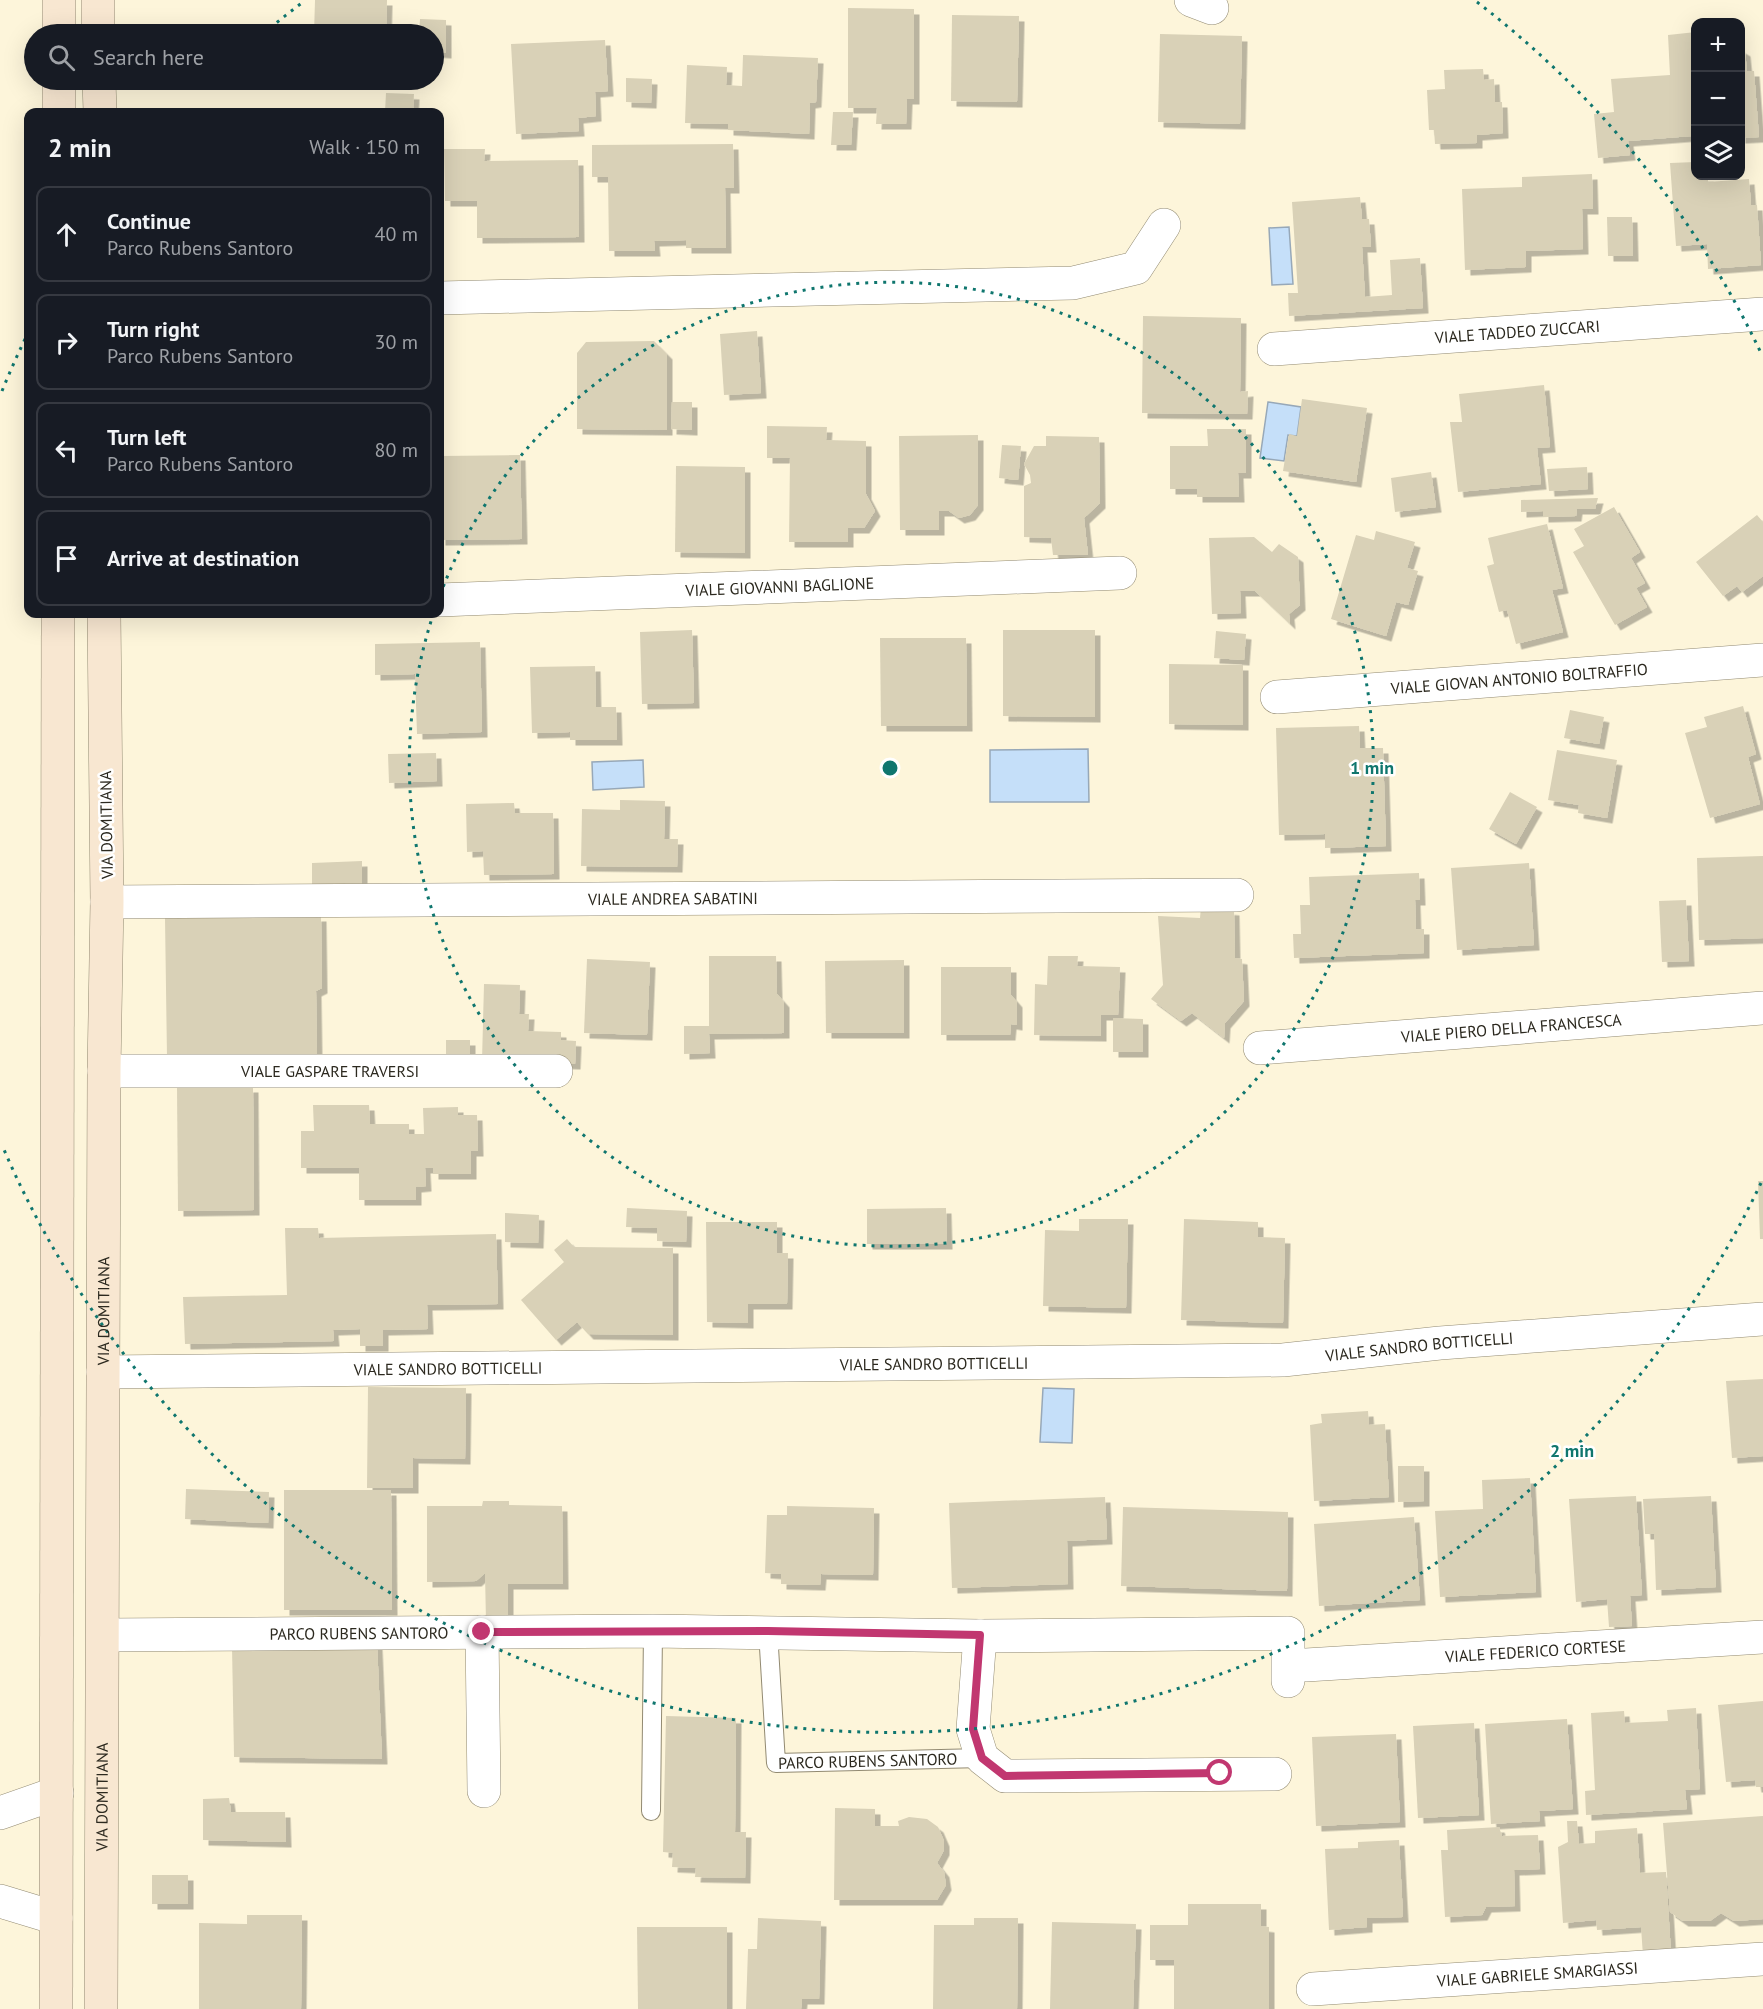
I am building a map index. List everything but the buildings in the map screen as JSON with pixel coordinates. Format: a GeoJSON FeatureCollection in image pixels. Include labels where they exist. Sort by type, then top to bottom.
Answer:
{"type":"FeatureCollection","features":[{"type":"Feature","properties":{"kind":"main road"},"geometry":{"type":"LineString","coordinates":[[59,0],[59,24]]}},
{"type":"Feature","properties":{"kind":"main road"},"geometry":{"type":"LineString","coordinates":[[98,0],[98,24]]}},
{"type":"Feature","properties":{"kind":"main road"},"geometry":{"type":"LineString","coordinates":[[58,108],[59,90]]}},
{"type":"Feature","properties":{"kind":"main road"},"geometry":{"type":"LineString","coordinates":[[99,90],[99,108]]}},
{"type":"Feature","properties":{"kind":"main road"},"geometry":{"type":"LineString","coordinates":[[56,2009],[58,618]]}},
{"type":"Feature","properties":{"kind":"main road","name":"VIA DOMITIANA"},"geometry":{"type":"LineString","coordinates":[[101,2009],[107,902],[104,618]]}},
{"type":"Feature","properties":{"kind":"street"},"geometry":{"type":"LineString","coordinates":[[444,298],[1073,283],[1136,268],[1164,225]]}},
{"type":"Feature","properties":{"kind":"street","name":"VIALE TADDEO ZUCCARI"},"geometry":{"type":"LineString","coordinates":[[1274,348],[1763,314]]}},
{"type":"Feature","properties":{"kind":"street","name":"VIALE GIOVANNI BAGLIONE"},"geometry":{"type":"LineString","coordinates":[[444,600],[1120,573]]}},
{"type":"Feature","properties":{"kind":"street","name":"VIALE GIOVAN ANTONIO BOLTRAFFIO"},"geometry":{"type":"LineString","coordinates":[[1277,697],[1763,660]]}},
{"type":"Feature","properties":{"kind":"street","name":"VIALE ANDREA SABATINI"},"geometry":{"type":"LineString","coordinates":[[107,902],[1237,896]]}},
{"type":"Feature","properties":{"kind":"street","name":"VIALE PIERO DELLA FRANCESCA"},"geometry":{"type":"LineString","coordinates":[[1260,1048],[1763,1008]]}},
{"type":"Feature","properties":{"kind":"street","name":"VIALE GASPARE TRAVERSI"},"geometry":{"type":"LineString","coordinates":[[105,1071],[556,1071]]}},
{"type":"Feature","properties":{"kind":"street","name":"VIALE SANDRO BOTTICELLI"},"geometry":{"type":"LineString","coordinates":[[103,1372],[1283,1360],[1452,1342],[1763,1319]]}},
{"type":"Feature","properties":{"kind":"street","name":"PARCO RUBENS SANTORO"},"geometry":{"type":"LineString","coordinates":[[103,1635],[654,1630],[980,1635],[973,1729],[982,1758],[1005,1776],[1275,1774]]}},
{"type":"Feature","properties":{"kind":"street"},"geometry":{"type":"LineString","coordinates":[[482,1632],[484,1791]]}},
{"type":"Feature","properties":{"kind":"street","name":"VIALE FEDERICO CORTESE"},"geometry":{"type":"LineString","coordinates":[[980,1635],[1288,1634],[1297,1673],[1763,1637]]}},
{"type":"Feature","properties":{"kind":"street"},"geometry":{"type":"LineString","coordinates":[[0,1813],[57,1793]]}},
{"type":"Feature","properties":{"kind":"street"},"geometry":{"type":"LineString","coordinates":[[0,1901],[56,1918]]}},
{"type":"Feature","properties":{"kind":"street","name":"VIALE GABRIELE SMARGIASSI"},"geometry":{"type":"LineString","coordinates":[[1313,1989],[1763,1959]]}},
{"type":"Feature","properties":{"kind":"lane"},"geometry":{"type":"LineString","coordinates":[[651,1811],[654,1630]]}},
{"type":"Feature","properties":{"kind":"lane","name":"PARCO RUBENS SANTORO"},"geometry":{"type":"LineString","coordinates":[[768,1631],[776,1763],[982,1758]]}},
{"type":"Feature","properties":{"kind":"water"},"geometry":{"type":"Polygon","coordinates":[[[1289,227],[1293,284],[1272,285],[1269,228],[1289,227]]]}},
{"type":"Feature","properties":{"kind":"water"},"geometry":{"type":"Polygon","coordinates":[[[1268,402],[1301,407],[1297,436],[1288,435],[1284,461],[1260,458],[1268,402]]]}},
{"type":"Feature","properties":{"kind":"water"},"geometry":{"type":"Polygon","coordinates":[[[1088,749],[1089,802],[990,802],[990,750],[1088,749]]]}},
{"type":"Feature","properties":{"kind":"water"},"geometry":{"type":"Polygon","coordinates":[[[643,760],[644,787],[593,790],[592,762],[643,760]]]}},
{"type":"Feature","properties":{"kind":"water"},"geometry":{"type":"Polygon","coordinates":[[[1043,1388],[1074,1389],[1072,1443],[1040,1442],[1043,1388]]]}},
{"type":"Feature","properties":{"kind":"route"},"geometry":{"type":"LineString","coordinates":[[482,1632],[654,1630],[980,1635],[973,1729],[982,1758],[1005,1776],[1220,1773]]}}]}
